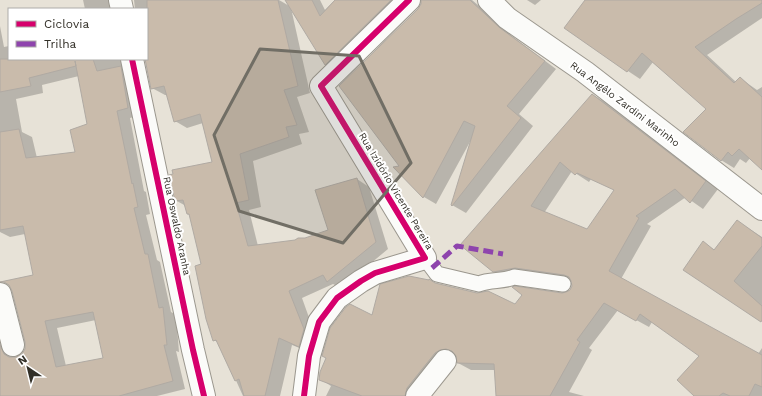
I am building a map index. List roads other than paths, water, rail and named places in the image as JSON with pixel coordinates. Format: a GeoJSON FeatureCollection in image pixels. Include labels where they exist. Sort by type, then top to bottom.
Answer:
{"type":"FeatureCollection","features":[{"type":"Feature","properties":{"kind":"street","name":"Rua Izidório Vicente Pereira"},"geometry":{"type":"LineString","coordinates":[[304,396],[309,356],[320,322],[337,298],[375,273],[425,258],[321,86],[409,0]]}},
{"type":"Feature","properties":{"kind":"street","name":"Rua Angêlo Zardini Marinho"},"geometry":{"type":"LineString","coordinates":[[489,0],[507,18],[585,72],[762,209]]}},
{"type":"Feature","properties":{"kind":"street","name":"Rua Oswaldo Aranha"},"geometry":{"type":"LineString","coordinates":[[132,60],[204,396]]}},
{"type":"Feature","properties":{"kind":"street"},"geometry":{"type":"LineString","coordinates":[[0,294],[7,347]]}},
{"type":"Feature","properties":{"kind":"street"},"geometry":{"type":"LineString","coordinates":[[417,396],[445,362]]}},
{"type":"Feature","properties":{"kind":"lane"},"geometry":{"type":"LineString","coordinates":[[425,258],[437,274],[479,284],[484,281],[508,280],[514,278],[564,284]]}}]}
